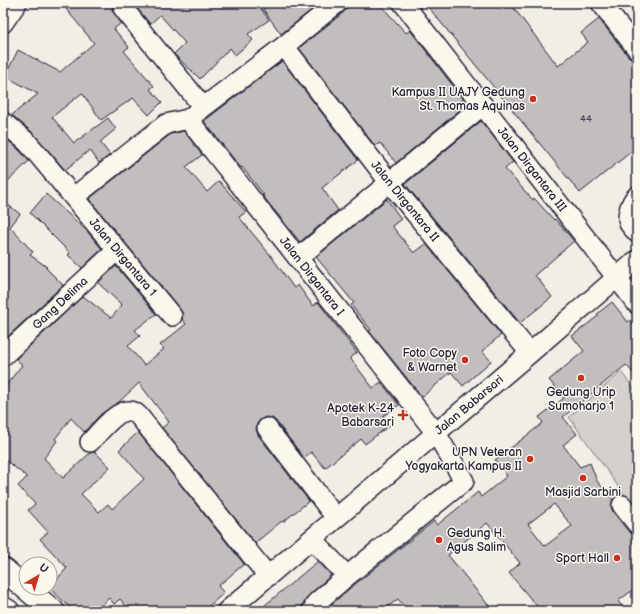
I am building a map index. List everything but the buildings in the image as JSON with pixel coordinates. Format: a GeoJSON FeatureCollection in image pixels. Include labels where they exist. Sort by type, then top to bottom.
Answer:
{"type":"FeatureCollection","features":[{"type":"Feature","properties":{"kind":"highway"},"geometry":{"type":"LineString","coordinates":[[3,569],[53,611]]}},
{"type":"Feature","properties":{"kind":"highway"},"geometry":{"type":"LineString","coordinates":[[3,583],[44,611]]}},
{"type":"Feature","properties":{"kind":"highway"},"geometry":{"type":"LineString","coordinates":[[3,608],[8,611]]}},
{"type":"Feature","properties":{"kind":"street"},"geometry":{"type":"LineString","coordinates":[[3,23],[17,3]]}},
{"type":"Feature","properties":{"kind":"street"},"geometry":{"type":"LineString","coordinates":[[74,197],[157,130],[166,124],[188,119],[284,46],[337,3]]}},
{"type":"Feature","properties":{"kind":"street","name":"Jalan Dirgantara III"},"geometry":{"type":"LineString","coordinates":[[403,3],[637,304]]}},
{"type":"Feature","properties":{"kind":"street"},"geometry":{"type":"LineString","coordinates":[[601,3],[637,49]]}},
{"type":"Feature","properties":{"kind":"street"},"geometry":{"type":"LineString","coordinates":[[123,8],[203,107]]}},
{"type":"Feature","properties":{"kind":"street","name":"Jalan Dirgantara II"},"geometry":{"type":"LineString","coordinates":[[284,46],[390,183],[530,353]]}},
{"type":"Feature","properties":{"kind":"street"},"geometry":{"type":"LineString","coordinates":[[298,258],[483,105]]}},
{"type":"Feature","properties":{"kind":"street","name":"Jalan Dirgantara I"},"geometry":{"type":"LineString","coordinates":[[188,119],[436,433],[464,481],[347,576]]}},
{"type":"Feature","properties":{"kind":"street","name":"Jalan Dirgantara 1"},"geometry":{"type":"LineString","coordinates":[[3,122],[27,142],[172,316]]}},
{"type":"Feature","properties":{"kind":"street"},"geometry":{"type":"LineString","coordinates":[[637,196],[628,211],[629,223],[637,233]]}},
{"type":"Feature","properties":{"kind":"street","name":"Gang Delima"},"geometry":{"type":"LineString","coordinates":[[3,355],[116,250]]}},
{"type":"Feature","properties":{"kind":"street","name":"Jalan Babarsari"},"geometry":{"type":"LineString","coordinates":[[227,611],[637,260]]}},
{"type":"Feature","properties":{"kind":"street"},"geometry":{"type":"LineString","coordinates":[[90,442],[115,417],[125,411],[131,410],[138,415],[268,576]]}},
{"type":"Feature","properties":{"kind":"street"},"geometry":{"type":"LineString","coordinates":[[267,428],[336,518]]}},
{"type":"Feature","properties":{"kind":"street"},"geometry":{"type":"LineString","coordinates":[[622,505],[637,524]]}},
{"type":"Feature","properties":{"kind":"street"},"geometry":{"type":"LineString","coordinates":[[312,539],[347,576],[316,603],[312,611]]}},
{"type":"Feature","properties":{"kind":"shaded area"},"geometry":{"type":"Polygon","coordinates":[[[621,372],[637,392],[637,513],[569,417],[621,372]]]}},
{"type":"Feature","properties":{"kind":"place","name":"Kampus II UAJY Gedung St. Thomas Aquinas"},"geometry":{"type":"Point","coordinates":[533,99]}},
{"type":"Feature","properties":{"kind":"place","name":"Foto Copy & Warnet"},"geometry":{"type":"Point","coordinates":[465,360]}},
{"type":"Feature","properties":{"kind":"place","name":"Gedung Urip Sumoharjo 1"},"geometry":{"type":"Point","coordinates":[581,378]}},
{"type":"Feature","properties":{"kind":"place","name":"Apotek K-24 Babarsari"},"geometry":{"type":"Point","coordinates":[403,415]}},
{"type":"Feature","properties":{"kind":"place","name":"UPN Veteran Yogyakarta Kampus II"},"geometry":{"type":"Point","coordinates":[530,459]}},
{"type":"Feature","properties":{"kind":"place","name":"Masjid Sarbini"},"geometry":{"type":"Point","coordinates":[583,478]}},
{"type":"Feature","properties":{"kind":"place","name":"Gedung H. Agus Salim"},"geometry":{"type":"Point","coordinates":[439,540]}},
{"type":"Feature","properties":{"kind":"place","name":"Sport Hall"},"geometry":{"type":"Point","coordinates":[617,558]}}]}
